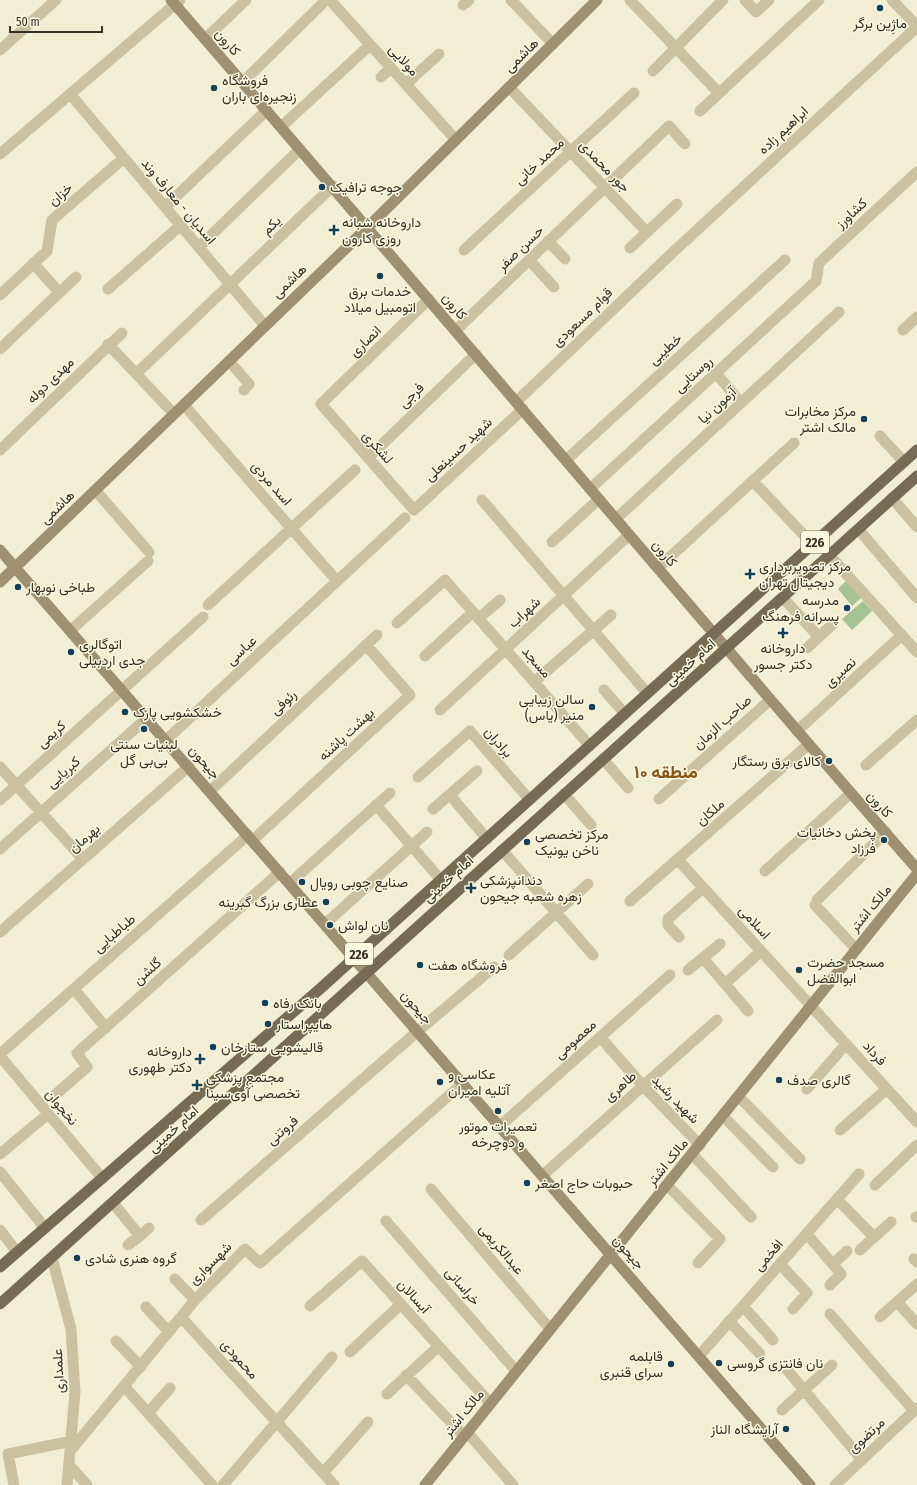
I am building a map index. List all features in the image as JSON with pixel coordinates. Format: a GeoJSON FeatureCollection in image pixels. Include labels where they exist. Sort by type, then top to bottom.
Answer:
{"type":"FeatureCollection","features":[{"type":"Feature","properties":{"kind":"main road","name":"هاشمی"},"geometry":{"type":"LineString","coordinates":[[0,582],[368,226],[598,0]]}},
{"type":"Feature","properties":{"kind":"main road","name":"کارون"},"geometry":{"type":"LineString","coordinates":[[175,1],[205,39],[368,226],[727,650],[917,869]]}},
{"type":"Feature","properties":{"kind":"main road","name":"امام خمینی"},"geometry":{"type":"LineString","coordinates":[[0,1267],[355,958],[917,450]]}},
{"type":"Feature","properties":{"kind":"main road","name":"امام خمینی"},"geometry":{"type":"LineString","coordinates":[[0,1304],[326,1011],[564,794],[727,650],[917,476]]}},
{"type":"Feature","properties":{"kind":"main road","name":"جیحون"},"geometry":{"type":"LineString","coordinates":[[0,550],[189,766],[810,1485]]}},
{"type":"Feature","properties":{"kind":"main road","name":"مالک اشتر"},"geometry":{"type":"LineString","coordinates":[[425,1485],[610,1254],[693,1155],[917,874]]}},
{"type":"Feature","properties":{"kind":"main road"},"geometry":{"type":"LineString","coordinates":[[313,995],[323,995],[327,1000],[326,1011]]}},
{"type":"Feature","properties":{"kind":"street"},"geometry":{"type":"LineString","coordinates":[[0,50],[56,0]]}},
{"type":"Feature","properties":{"kind":"street"},"geometry":{"type":"LineString","coordinates":[[205,39],[246,0]]}},
{"type":"Feature","properties":{"kind":"street"},"geometry":{"type":"LineString","coordinates":[[243,82],[326,0]]}},
{"type":"Feature","properties":{"kind":"street","name":"مولایی"},"geometry":{"type":"LineString","coordinates":[[330,0],[456,140]]}},
{"type":"Feature","properties":{"kind":"street"},"geometry":{"type":"LineString","coordinates":[[511,0],[553,44]]}},
{"type":"Feature","properties":{"kind":"street"},"geometry":{"type":"LineString","coordinates":[[630,0],[719,93]]}},
{"type":"Feature","properties":{"kind":"street"},"geometry":{"type":"LineString","coordinates":[[653,71],[723,0]]}},
{"type":"Feature","properties":{"kind":"street"},"geometry":{"type":"LineString","coordinates":[[745,0],[756,12],[769,0]]}},
{"type":"Feature","properties":{"kind":"street"},"geometry":{"type":"LineString","coordinates":[[700,111],[819,0]]}},
{"type":"Feature","properties":{"kind":"street"},"geometry":{"type":"LineString","coordinates":[[892,0],[917,27]]}},
{"type":"Feature","properties":{"kind":"street"},"geometry":{"type":"LineString","coordinates":[[0,154],[70,95],[175,1]]}},
{"type":"Feature","properties":{"kind":"street","name":"ابراهیم زاده"},"geometry":{"type":"LineString","coordinates":[[670,255],[917,27]]}},
{"type":"Feature","properties":{"kind":"street"},"geometry":{"type":"LineString","coordinates":[[281,127],[370,45]]}},
{"type":"Feature","properties":{"kind":"street"},"geometry":{"type":"LineString","coordinates":[[406,84],[438,54]]}},
{"type":"Feature","properties":{"kind":"street"},"geometry":{"type":"LineString","coordinates":[[381,77],[391,68]]}},
{"type":"Feature","properties":{"kind":"street","name":"جور محمدی"},"geometry":{"type":"LineString","coordinates":[[509,87],[647,232]]}},
{"type":"Feature","properties":{"kind":"street","name":"محمد خانی"},"geometry":{"type":"LineString","coordinates":[[464,250],[634,93]]}},
{"type":"Feature","properties":{"kind":"street","name":"اسدیان - معارف وند"},"geometry":{"type":"LineString","coordinates":[[70,95],[265,326]]}},
{"type":"Feature","properties":{"kind":"street"},"geometry":{"type":"LineString","coordinates":[[165,207],[267,110]]}},
{"type":"Feature","properties":{"kind":"street","name":"حسن صفر"},"geometry":{"type":"LineString","coordinates":[[456,330],[668,126],[685,144]]}},
{"type":"Feature","properties":{"kind":"street"},"geometry":{"type":"LineString","coordinates":[[199,247],[300,148]]}},
{"type":"Feature","properties":{"kind":"street","name":"خزان"},"geometry":{"type":"LineString","coordinates":[[0,296],[47,251],[52,220],[124,158]]}},
{"type":"Feature","properties":{"kind":"street","name":"کشاورز"},"geometry":{"type":"LineString","coordinates":[[816,281],[819,263],[917,172]]}},
{"type":"Feature","properties":{"kind":"street","name":"یکم"},"geometry":{"type":"LineString","coordinates":[[137,373],[231,285],[332,186]]}},
{"type":"Feature","properties":{"kind":"street"},"geometry":{"type":"LineString","coordinates":[[630,248],[677,204]]}},
{"type":"Feature","properties":{"kind":"street"},"geometry":{"type":"LineString","coordinates":[[108,289],[181,225]]}},
{"type":"Feature","properties":{"kind":"street"},"geometry":{"type":"LineString","coordinates":[[548,241],[565,259]]}},
{"type":"Feature","properties":{"kind":"street","name":"قوام مسعودی"},"geometry":{"type":"LineString","coordinates":[[520,406],[670,255]]}},
{"type":"Feature","properties":{"kind":"street"},"geometry":{"type":"LineString","coordinates":[[529,260],[554,287]]}},
{"type":"Feature","properties":{"kind":"street","name":"خطیبی"},"geometry":{"type":"LineString","coordinates":[[566,460],[785,260]]}},
{"type":"Feature","properties":{"kind":"street"},"geometry":{"type":"LineString","coordinates":[[33,263],[59,292]]}},
{"type":"Feature","properties":{"kind":"street"},"geometry":{"type":"LineString","coordinates":[[0,349],[76,276]]}},
{"type":"Feature","properties":{"kind":"street","name":"روستایی"},"geometry":{"type":"LineString","coordinates":[[590,489],[816,281]]}},
{"type":"Feature","properties":{"kind":"street","name":"انصاری"},"geometry":{"type":"LineString","coordinates":[[321,404],[430,299]]}},
{"type":"Feature","properties":{"kind":"street","name":"آزمون نیا"},"geometry":{"type":"LineString","coordinates":[[616,519],[840,312]]}},
{"type":"Feature","properties":{"kind":"street"},"geometry":{"type":"LineString","coordinates":[[903,330],[917,317]]}},
{"type":"Feature","properties":{"kind":"street","name":"مهدی دوله"},"geometry":{"type":"LineString","coordinates":[[0,450],[108,344],[122,333]]}},
{"type":"Feature","properties":{"kind":"street"},"geometry":{"type":"LineString","coordinates":[[108,344],[137,373],[174,414]]}},
{"type":"Feature","properties":{"kind":"street","name":"فرجی"},"geometry":{"type":"LineString","coordinates":[[368,458],[476,354]]}},
{"type":"Feature","properties":{"kind":"street"},"geometry":{"type":"LineString","coordinates":[[229,361],[249,384],[244,390]]}},
{"type":"Feature","properties":{"kind":"street"},"geometry":{"type":"LineString","coordinates":[[716,373],[741,403]]}},
{"type":"Feature","properties":{"kind":"street","name":"لشکری"},"geometry":{"type":"LineString","coordinates":[[321,404],[414,510]]}},
{"type":"Feature","properties":{"kind":"street","name":"اسد مردی"},"geometry":{"type":"LineString","coordinates":[[184,405],[337,581]]}},
{"type":"Feature","properties":{"kind":"street","name":"شهید حسینعلی"},"geometry":{"type":"LineString","coordinates":[[414,510],[520,406]]}},
{"type":"Feature","properties":{"kind":"street"},"geometry":{"type":"LineString","coordinates":[[880,436],[904,462]]}},
{"type":"Feature","properties":{"kind":"street"},"geometry":{"type":"LineString","coordinates":[[658,568],[794,443]]}},
{"type":"Feature","properties":{"kind":"street"},"geometry":{"type":"LineString","coordinates":[[208,605],[354,470]]}},
{"type":"Feature","properties":{"kind":"street"},"geometry":{"type":"LineString","coordinates":[[753,481],[812,544]]}},
{"type":"Feature","properties":{"kind":"street"},"geometry":{"type":"LineString","coordinates":[[71,630],[149,556],[96,490]]}},
{"type":"Feature","properties":{"kind":"street"},"geometry":{"type":"LineString","coordinates":[[892,498],[917,527]]}},
{"type":"Feature","properties":{"kind":"street"},"geometry":{"type":"LineString","coordinates":[[552,542],[599,499]]}},
{"type":"Feature","properties":{"kind":"street"},"geometry":{"type":"LineString","coordinates":[[482,500],[647,693]]}},
{"type":"Feature","properties":{"kind":"street"},"geometry":{"type":"LineString","coordinates":[[337,581],[405,518]]}},
{"type":"Feature","properties":{"kind":"street"},"geometry":{"type":"LineString","coordinates":[[859,530],[917,598]]}},
{"type":"Feature","properties":{"kind":"street","name":"شهراب"},"geometry":{"type":"LineString","coordinates":[[440,710],[629,535]]}},
{"type":"Feature","properties":{"kind":"street"},"geometry":{"type":"LineString","coordinates":[[830,556],[917,652]]}},
{"type":"Feature","properties":{"kind":"street","name":"مسجد"},"geometry":{"type":"LineString","coordinates":[[397,622],[445,580],[590,746]]}},
{"type":"Feature","properties":{"kind":"street","name":"عباسی"},"geometry":{"type":"LineString","coordinates":[[166,740],[337,581]]}},
{"type":"Feature","properties":{"kind":"street"},"geometry":{"type":"LineString","coordinates":[[783,598],[819,638]]}},
{"type":"Feature","properties":{"kind":"street"},"geometry":{"type":"LineString","coordinates":[[425,656],[476,615],[500,600]]}},
{"type":"Feature","properties":{"kind":"street"},"geometry":{"type":"LineString","coordinates":[[534,682],[611,615]]}},
{"type":"Feature","properties":{"kind":"street","name":"کریمی"},"geometry":{"type":"LineString","coordinates":[[0,800],[204,617]]}},
{"type":"Feature","properties":{"kind":"street"},"geometry":{"type":"LineString","coordinates":[[807,648],[833,624]]}},
{"type":"Feature","properties":{"kind":"street","name":"رئوفی"},"geometry":{"type":"LineString","coordinates":[[210,791],[377,635]]}},
{"type":"Feature","properties":{"kind":"street","name":"نصیری"},"geometry":{"type":"LineString","coordinates":[[797,731],[902,635]]}},
{"type":"Feature","properties":{"kind":"street","name":"بهشت پاشنه"},"geometry":{"type":"LineString","coordinates":[[250,837],[410,695],[366,645]]}},
{"type":"Feature","properties":{"kind":"street"},"geometry":{"type":"LineString","coordinates":[[604,690],[625,714]]}},
{"type":"Feature","properties":{"kind":"street","name":"صاحب الزمان"},"geometry":{"type":"LineString","coordinates":[[659,799],[770,700]]}},
{"type":"Feature","properties":{"kind":"street","name":"کبریایی"},"geometry":{"type":"LineString","coordinates":[[0,849],[147,718]]}},
{"type":"Feature","properties":{"kind":"street"},"geometry":{"type":"LineString","coordinates":[[866,765],[917,720]]}},
{"type":"Feature","properties":{"kind":"street","name":"برادران"},"geometry":{"type":"LineString","coordinates":[[422,774],[470,731],[529,800]]}},
{"type":"Feature","properties":{"kind":"street","name":"ملکان"},"geometry":{"type":"LineString","coordinates":[[630,901],[809,744]]}},
{"type":"Feature","properties":{"kind":"street"},"geometry":{"type":"LineString","coordinates":[[603,760],[628,788]]}},
{"type":"Feature","properties":{"kind":"street","name":"بهرمان"},"geometry":{"type":"LineString","coordinates":[[0,932],[189,766]]}},
{"type":"Feature","properties":{"kind":"street"},"geometry":{"type":"LineString","coordinates":[[0,767],[83,860]]}},
{"type":"Feature","properties":{"kind":"street"},"geometry":{"type":"LineString","coordinates":[[433,809],[477,771]]}},
{"type":"Feature","properties":{"kind":"street"},"geometry":{"type":"LineString","coordinates":[[290,883],[390,793]]}},
{"type":"Feature","properties":{"kind":"street"},"geometry":{"type":"LineString","coordinates":[[765,870],[852,793]]}},
{"type":"Feature","properties":{"kind":"street"},"geometry":{"type":"LineString","coordinates":[[564,794],[591,825]]}},
{"type":"Feature","properties":{"kind":"street"},"geometry":{"type":"LineString","coordinates":[[450,795],[487,839]]}},
{"type":"Feature","properties":{"kind":"street"},"geometry":{"type":"LineString","coordinates":[[376,805],[441,880]]}},
{"type":"Feature","properties":{"kind":"street"},"geometry":{"type":"LineString","coordinates":[[325,924],[427,832]]}},
{"type":"Feature","properties":{"kind":"street"},"geometry":{"type":"LineString","coordinates":[[856,949],[816,902],[886,832]]}},
{"type":"Feature","properties":{"kind":"street","name":"طباطبایی"},"geometry":{"type":"LineString","coordinates":[[0,1056],[74,989],[250,837]]}},
{"type":"Feature","properties":{"kind":"street"},"geometry":{"type":"LineString","coordinates":[[502,850],[593,955]]}},
{"type":"Feature","properties":{"kind":"street","name":"اسلامی"},"geometry":{"type":"LineString","coordinates":[[678,860],[811,1006]]}},
{"type":"Feature","properties":{"kind":"street","name":"گلشن"},"geometry":{"type":"LineString","coordinates":[[55,1095],[87,1067],[77,1053],[280,872]]}},
{"type":"Feature","properties":{"kind":"street"},"geometry":{"type":"LineString","coordinates":[[509,955],[555,912],[588,884]]}},
{"type":"Feature","properties":{"kind":"street"},"geometry":{"type":"LineString","coordinates":[[679,937],[667,922],[703,888]]}},
{"type":"Feature","properties":{"kind":"street"},"geometry":{"type":"LineString","coordinates":[[688,970],[720,944]]}},
{"type":"Feature","properties":{"kind":"street"},"geometry":{"type":"LineString","coordinates":[[725,984],[761,951]]}},
{"type":"Feature","properties":{"kind":"street"},"geometry":{"type":"LineString","coordinates":[[702,958],[748,1011]]}},
{"type":"Feature","properties":{"kind":"street","name":"فروتنی"},"geometry":{"type":"LineString","coordinates":[[201,1220],[418,1031],[494,967]]}},
{"type":"Feature","properties":{"kind":"street","name":"معصومی"},"geometry":{"type":"LineString","coordinates":[[500,1126],[670,975]]}},
{"type":"Feature","properties":{"kind":"street"},"geometry":{"type":"LineString","coordinates":[[74,989],[106,1028]]}},
{"type":"Feature","properties":{"kind":"street","name":"فرداد"},"geometry":{"type":"LineString","coordinates":[[811,1006],[917,1122]]}},
{"type":"Feature","properties":{"kind":"street","name":"طاهری"},"geometry":{"type":"LineString","coordinates":[[543,1175],[717,1020]]}},
{"type":"Feature","properties":{"kind":"street","name":"شهید رشید"},"geometry":{"type":"LineString","coordinates":[[600,1037],[643,1086],[700,1145]]}},
{"type":"Feature","properties":{"kind":"street"},"geometry":{"type":"LineString","coordinates":[[807,1089],[846,1044]]}},
{"type":"Feature","properties":{"kind":"street","name":"نخجوان"},"geometry":{"type":"LineString","coordinates":[[0,1056],[102,1178]]}},
{"type":"Feature","properties":{"kind":"street","name":"شهسواری"},"geometry":{"type":"LineString","coordinates":[[72,1445],[141,1367],[195,1300],[245,1249],[260,1263],[463,1083]]}},
{"type":"Feature","properties":{"kind":"street"},"geometry":{"type":"LineString","coordinates":[[840,1130],[887,1089]]}},
{"type":"Feature","properties":{"kind":"street"},"geometry":{"type":"LineString","coordinates":[[739,1097],[800,1159]]}},
{"type":"Feature","properties":{"kind":"street"},"geometry":{"type":"LineString","coordinates":[[0,1154],[48,1114]]}},
{"type":"Feature","properties":{"kind":"street"},"geometry":{"type":"LineString","coordinates":[[723,1116],[773,1167]]}},
{"type":"Feature","properties":{"kind":"street"},"geometry":{"type":"LineString","coordinates":[[875,1185],[917,1145]]}},
{"type":"Feature","properties":{"kind":"street"},"geometry":{"type":"LineString","coordinates":[[693,1155],[751,1217]]}},
{"type":"Feature","properties":{"kind":"street"},"geometry":{"type":"LineString","coordinates":[[0,1172],[45,1228]]}},
{"type":"Feature","properties":{"kind":"street","name":"افخمی"},"geometry":{"type":"LineString","coordinates":[[699,1356],[859,1174]]}},
{"type":"Feature","properties":{"kind":"street"},"geometry":{"type":"LineString","coordinates":[[668,1186],[720,1239],[698,1263]]}},
{"type":"Feature","properties":{"kind":"street","name":"عبدالکریمی"},"geometry":{"type":"LineString","coordinates":[[431,1189],[550,1329]]}},
{"type":"Feature","properties":{"kind":"street"},"geometry":{"type":"LineString","coordinates":[[837,1199],[874,1237]]}},
{"type":"Feature","properties":{"kind":"street"},"geometry":{"type":"LineString","coordinates":[[113,1203],[140,1236]]}},
{"type":"Feature","properties":{"kind":"street","name":"خراسانی"},"geometry":{"type":"LineString","coordinates":[[386,1221],[516,1371]]}},
{"type":"Feature","properties":{"kind":"street"},"geometry":{"type":"LineString","coordinates":[[860,1250],[891,1222]]}},
{"type":"Feature","properties":{"kind":"street"},"geometry":{"type":"LineString","coordinates":[[128,1245],[149,1228]]}},
{"type":"Feature","properties":{"kind":"street"},"geometry":{"type":"LineString","coordinates":[[0,1230],[17,1252]]}},
{"type":"Feature","properties":{"kind":"street"},"geometry":{"type":"LineString","coordinates":[[807,1234],[842,1274],[830,1285]]}},
{"type":"Feature","properties":{"kind":"street"},"geometry":{"type":"LineString","coordinates":[[833,1264],[847,1251]]}},
{"type":"Feature","properties":{"kind":"street","name":"علمداری"},"geometry":{"type":"LineString","coordinates":[[52,1258],[71,1329],[75,1392],[72,1445],[67,1485]]}},
{"type":"Feature","properties":{"kind":"street","name":"آبسالان"},"geometry":{"type":"LineString","coordinates":[[310,1306],[362,1261],[490,1403]]}},
{"type":"Feature","properties":{"kind":"street"},"geometry":{"type":"LineString","coordinates":[[780,1264],[807,1293],[793,1309]]}},
{"type":"Feature","properties":{"kind":"street"},"geometry":{"type":"LineString","coordinates":[[175,1279],[195,1300]]}},
{"type":"Feature","properties":{"kind":"street"},"geometry":{"type":"LineString","coordinates":[[880,1317],[917,1284]]}},
{"type":"Feature","properties":{"kind":"street"},"geometry":{"type":"LineString","coordinates":[[897,1302],[917,1324]]}},
{"type":"Feature","properties":{"kind":"street"},"geometry":{"type":"LineString","coordinates":[[350,1352],[401,1304]]}},
{"type":"Feature","properties":{"kind":"street"},"geometry":{"type":"LineString","coordinates":[[743,1306],[773,1340]]}},
{"type":"Feature","properties":{"kind":"street"},"geometry":{"type":"LineString","coordinates":[[146,1307],[169,1332]]}},
{"type":"Feature","properties":{"kind":"street"},"geometry":{"type":"LineString","coordinates":[[830,1314],[916,1409]]}},
{"type":"Feature","properties":{"kind":"street","name":"محمودی"},"geometry":{"type":"LineString","coordinates":[[181,1316],[334,1485]]}},
{"type":"Feature","properties":{"kind":"street"},"geometry":{"type":"LineString","coordinates":[[729,1322],[760,1354]]}},
{"type":"Feature","properties":{"kind":"street"},"geometry":{"type":"LineString","coordinates":[[116,1341],[141,1367]]}},
{"type":"Feature","properties":{"kind":"street"},"geometry":{"type":"LineString","coordinates":[[387,1394],[439,1346]]}},
{"type":"Feature","properties":{"kind":"street"},"geometry":{"type":"LineString","coordinates":[[224,1485],[332,1357]]}},
{"type":"Feature","properties":{"kind":"street"},"geometry":{"type":"LineString","coordinates":[[782,1410],[832,1365]]}},
{"type":"Feature","properties":{"kind":"street"},"geometry":{"type":"LineString","coordinates":[[784,1366],[862,1460]]}},
{"type":"Feature","properties":{"kind":"street"},"geometry":{"type":"LineString","coordinates":[[406,1375],[466,1434],[513,1485]]}},
{"type":"Feature","properties":{"kind":"street"},"geometry":{"type":"LineString","coordinates":[[124,1386],[212,1485]]}},
{"type":"Feature","properties":{"kind":"street"},"geometry":{"type":"LineString","coordinates":[[148,1413],[170,1388]]}},
{"type":"Feature","properties":{"kind":"street","name":"مرتضوی"},"geometry":{"type":"LineString","coordinates":[[835,1485],[916,1409]]}},
{"type":"Feature","properties":{"kind":"street"},"geometry":{"type":"LineString","coordinates":[[324,1473],[368,1422]]}},
{"type":"Feature","properties":{"kind":"street"},"geometry":{"type":"LineString","coordinates":[[14,1485],[8,1454],[72,1445]]}},
{"type":"Feature","properties":{"kind":"street"},"geometry":{"type":"LineString","coordinates":[[69,1465],[87,1485]]}},
{"type":"Feature","properties":{"kind":"green space"},"geometry":{"type":"Polygon","coordinates":[[[846,581],[861,598],[852,606],[838,589],[846,581]]]}},
{"type":"Feature","properties":{"kind":"green space"},"geometry":{"type":"Polygon","coordinates":[[[863,601],[872,611],[852,630],[842,619],[863,601]]]}},
{"type":"Feature","properties":{"kind":"place","name":"ماژِین برگر"},"geometry":{"type":"Point","coordinates":[880,8]}},
{"type":"Feature","properties":{"kind":"place","name":"فروشگاه زنجیره‌ای باران"},"geometry":{"type":"Point","coordinates":[214,88]}},
{"type":"Feature","properties":{"kind":"place","name":"جوجه ترافیک"},"geometry":{"type":"Point","coordinates":[322,187]}},
{"type":"Feature","properties":{"kind":"place","name":"داروخانه شبانه روزی کارون"},"geometry":{"type":"Point","coordinates":[334,230]}},
{"type":"Feature","properties":{"kind":"place","name":"خدمات برق اتومبیل میلاد"},"geometry":{"type":"Point","coordinates":[380,276]}},
{"type":"Feature","properties":{"kind":"place","name":"مرکز مخابرات مالک اشتر"},"geometry":{"type":"Point","coordinates":[864,419]}},
{"type":"Feature","properties":{"kind":"place","name":"مرکز تصویربرداری دیجیتال تهران"},"geometry":{"type":"Point","coordinates":[750,574]}},
{"type":"Feature","properties":{"kind":"place","name":"طباخی نوبهار"},"geometry":{"type":"Point","coordinates":[18,587]}},
{"type":"Feature","properties":{"kind":"place","name":"مدرسه پسرانه فرهنگ"},"geometry":{"type":"Point","coordinates":[847,608]}},
{"type":"Feature","properties":{"kind":"place","name":"داروخانه دکتر جسور"},"geometry":{"type":"Point","coordinates":[783,633]}},
{"type":"Feature","properties":{"kind":"place","name":"اتوگالری جدی اردبیلی"},"geometry":{"type":"Point","coordinates":[71,652]}},
{"type":"Feature","properties":{"kind":"place","name":"سالن زیبایی منیر (یاس)"},"geometry":{"type":"Point","coordinates":[592,707]}},
{"type":"Feature","properties":{"kind":"place","name":"خشکشویی پارک"},"geometry":{"type":"Point","coordinates":[125,712]}},
{"type":"Feature","properties":{"kind":"place","name":"لبنیات سنتی بی‌بی گل"},"geometry":{"type":"Point","coordinates":[144,729]}},
{"type":"Feature","properties":{"kind":"place","name":"کالای برق رستگار"},"geometry":{"type":"Point","coordinates":[829,761]}},
{"type":"Feature","properties":{"kind":"place","name":"پخش دخانیات فرزاد"},"geometry":{"type":"Point","coordinates":[884,840]}},
{"type":"Feature","properties":{"kind":"place","name":"مرکز تخصصی ناخن یونیک"},"geometry":{"type":"Point","coordinates":[527,842]}},
{"type":"Feature","properties":{"kind":"place","name":"صنایع چوبی رویال"},"geometry":{"type":"Point","coordinates":[302,882]}},
{"type":"Feature","properties":{"kind":"place","name":"دندانپزشکی زهره شعبه جیحون"},"geometry":{"type":"Point","coordinates":[471,888]}},
{"type":"Feature","properties":{"kind":"place","name":"عطاری بزرگ گبرینه"},"geometry":{"type":"Point","coordinates":[326,902]}},
{"type":"Feature","properties":{"kind":"place","name":"نان لواش"},"geometry":{"type":"Point","coordinates":[330,925]}},
{"type":"Feature","properties":{"kind":"place","name":"فروشگاه هفت"},"geometry":{"type":"Point","coordinates":[420,965]}},
{"type":"Feature","properties":{"kind":"place","name":"مسجد حضرت ابوالفضل"},"geometry":{"type":"Point","coordinates":[799,970]}},
{"type":"Feature","properties":{"kind":"place","name":"بانک رفاه"},"geometry":{"type":"Point","coordinates":[265,1003]}},
{"type":"Feature","properties":{"kind":"place","name":"هایپراستار"},"geometry":{"type":"Point","coordinates":[268,1024]}},
{"type":"Feature","properties":{"kind":"place","name":"قالیشویی ستارخان"},"geometry":{"type":"Point","coordinates":[213,1047]}},
{"type":"Feature","properties":{"kind":"place","name":"داروخانه دکتر طهوری"},"geometry":{"type":"Point","coordinates":[200,1059]}},
{"type":"Feature","properties":{"kind":"place","name":"گالری صدف"},"geometry":{"type":"Point","coordinates":[779,1080]}},
{"type":"Feature","properties":{"kind":"place","name":"عکاسی و آتلیه امیران"},"geometry":{"type":"Point","coordinates":[440,1082]}},
{"type":"Feature","properties":{"kind":"place","name":"مجتمع پزشکی تخصصی آوی‌سینا"},"geometry":{"type":"Point","coordinates":[197,1085]}},
{"type":"Feature","properties":{"kind":"place","name":"تعمیرات موتور و دوچرخه"},"geometry":{"type":"Point","coordinates":[498,1111]}},
{"type":"Feature","properties":{"kind":"place","name":"حبوبات حاج اصغر"},"geometry":{"type":"Point","coordinates":[527,1183]}},
{"type":"Feature","properties":{"kind":"place","name":"گروه هنری شادی"},"geometry":{"type":"Point","coordinates":[77,1258]}},
{"type":"Feature","properties":{"kind":"place","name":"نان فانتزی گروسی"},"geometry":{"type":"Point","coordinates":[719,1363]}},
{"type":"Feature","properties":{"kind":"place","name":"قابلمه سرای قنبری"},"geometry":{"type":"Point","coordinates":[671,1364]}},
{"type":"Feature","properties":{"kind":"place","name":"آرایشگاه الناز"},"geometry":{"type":"Point","coordinates":[786,1429]}},
{"type":"Feature","properties":{"kind":"district","name":"منطقه ۱۰"},"geometry":{"type":"Point","coordinates":[666,772]}}]}
